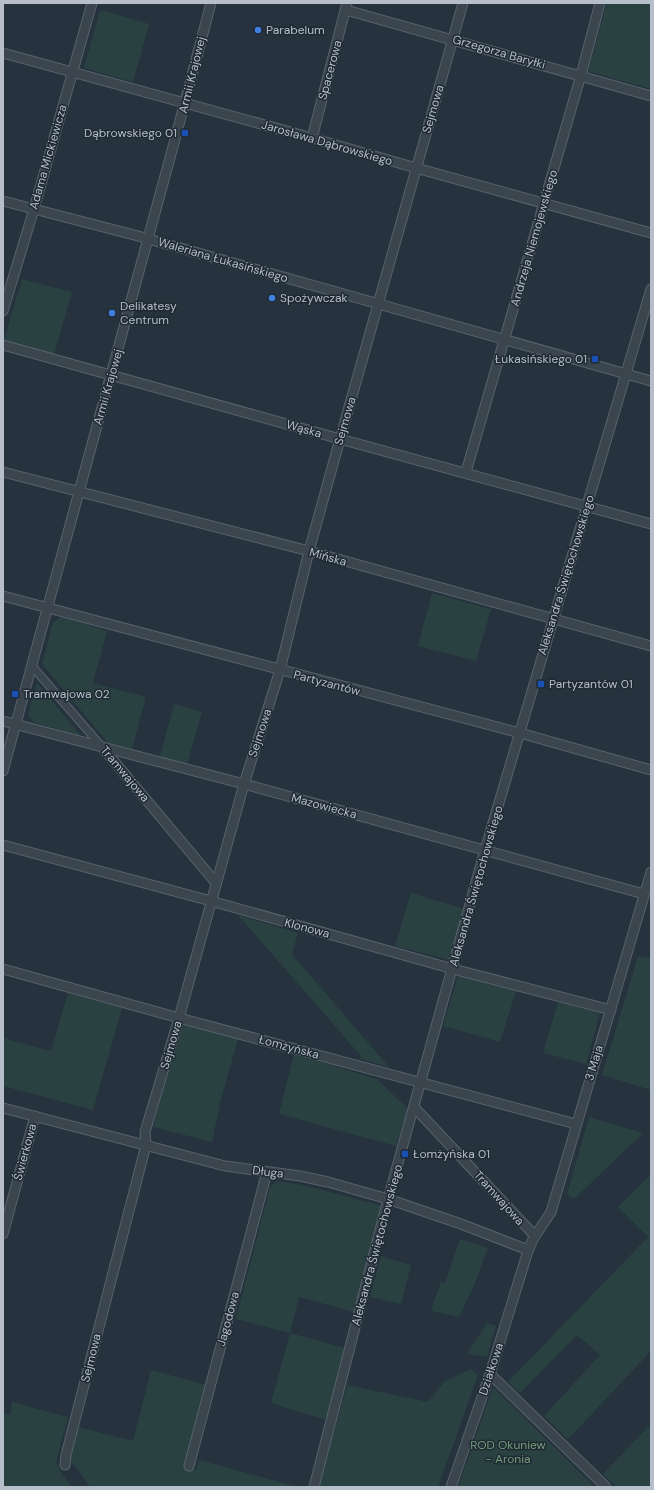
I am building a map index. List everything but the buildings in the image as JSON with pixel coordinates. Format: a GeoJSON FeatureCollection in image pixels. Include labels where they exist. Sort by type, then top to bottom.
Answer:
{"type":"FeatureCollection","features":[{"type":"Feature","properties":{"kind":"street","name":"Adama Mickiewicza"},"geometry":{"type":"LineString","coordinates":[[3,311],[34,209],[92,3]]}},
{"type":"Feature","properties":{"kind":"street","name":"Armii Krajowej"},"geometry":{"type":"LineString","coordinates":[[3,772],[185,103],[210,3]]}},
{"type":"Feature","properties":{"kind":"street","name":"Sejmowa"},"geometry":{"type":"LineString","coordinates":[[65,1465],[66,1455],[146,1145],[145,1132],[179,1018],[244,784],[280,670],[309,552],[340,439],[463,3]]}},
{"type":"Feature","properties":{"kind":"street","name":"Andrzeja Niemojewskiego"},"geometry":{"type":"LineString","coordinates":[[466,472],[581,75],[600,3]]}},
{"type":"Feature","properties":{"kind":"street","name":"Grzegorza Baryłki"},"geometry":{"type":"LineString","coordinates":[[347,6],[453,39],[651,96]]}},
{"type":"Feature","properties":{"kind":"street","name":"Spacerowa"},"geometry":{"type":"LineString","coordinates":[[312,138],[347,6]]}},
{"type":"Feature","properties":{"kind":"street","name":"Jarosława Dąbrowskiego"},"geometry":{"type":"LineString","coordinates":[[3,54],[312,138],[651,233]]}},
{"type":"Feature","properties":{"kind":"street","name":"Waleriana Łukasińskiego"},"geometry":{"type":"LineString","coordinates":[[3,201],[148,239],[651,381]]}},
{"type":"Feature","properties":{"kind":"street","name":"Aleksandra Świętochowskiego"},"geometry":{"type":"LineString","coordinates":[[314,1487],[388,1199],[485,850],[651,289]]}},
{"type":"Feature","properties":{"kind":"street","name":"Wąska"},"geometry":{"type":"LineString","coordinates":[[3,345],[651,524]]}},
{"type":"Feature","properties":{"kind":"street","name":"Mińska"},"geometry":{"type":"LineString","coordinates":[[3,472],[309,552],[651,646]]}},
{"type":"Feature","properties":{"kind":"street","name":"Partyzantów"},"geometry":{"type":"LineString","coordinates":[[3,596],[520,733],[651,770]]}},
{"type":"Feature","properties":{"kind":"street","name":"Tramwajowa"},"geometry":{"type":"LineString","coordinates":[[32,666],[216,883]]}},
{"type":"Feature","properties":{"kind":"street","name":"Mazowiecka"},"geometry":{"type":"LineString","coordinates":[[3,720],[244,784],[644,894]]}},
{"type":"Feature","properties":{"kind":"street","name":"Klonowa"},"geometry":{"type":"LineString","coordinates":[[3,845],[611,1010]]}},
{"type":"Feature","properties":{"kind":"street","name":"3 Maja"},"geometry":{"type":"LineString","coordinates":[[528,1250],[535,1236],[551,1212],[651,872]]}},
{"type":"Feature","properties":{"kind":"street","name":"Łomżyńska"},"geometry":{"type":"LineString","coordinates":[[3,969],[179,1018],[576,1124]]}},
{"type":"Feature","properties":{"kind":"street","name":"Tramwajowa"},"geometry":{"type":"LineString","coordinates":[[414,1107],[535,1236]]}},
{"type":"Feature","properties":{"kind":"street","name":"Długa"},"geometry":{"type":"LineString","coordinates":[[3,1108],[225,1166],[300,1176],[388,1199],[528,1250]]}},
{"type":"Feature","properties":{"kind":"street","name":"Świerkowa"},"geometry":{"type":"LineString","coordinates":[[3,1234],[35,1116]]}},
{"type":"Feature","properties":{"kind":"street","name":"Jagodowa"},"geometry":{"type":"LineString","coordinates":[[189,1466],[267,1172]]}},
{"type":"Feature","properties":{"kind":"street","name":"Działkowa"},"geometry":{"type":"LineString","coordinates":[[451,1487],[490,1374],[528,1250]]}},
{"type":"Feature","properties":{"kind":"street"},"geometry":{"type":"LineString","coordinates":[[490,1374],[606,1487]]}},
{"type":"Feature","properties":{"kind":"green space"},"geometry":{"type":"Polygon","coordinates":[[[607,3],[651,3],[651,89],[588,71],[607,3]]]}},
{"type":"Feature","properties":{"kind":"green space"},"geometry":{"type":"Polygon","coordinates":[[[100,10],[149,24],[133,82],[84,68],[100,10]]]}},
{"type":"Feature","properties":{"kind":"green space"},"geometry":{"type":"Polygon","coordinates":[[[22,279],[72,292],[54,355],[6,342],[4,340],[22,279]]]}},
{"type":"Feature","properties":{"kind":"green space"},"geometry":{"type":"Polygon","coordinates":[[[432,593],[491,609],[476,661],[418,646],[432,593]]]}},
{"type":"Feature","properties":{"kind":"green space"},"geometry":{"type":"Polygon","coordinates":[[[62,617],[107,631],[93,683],[146,697],[132,749],[108,743],[42,664],[53,622],[62,617]]]}},
{"type":"Feature","properties":{"kind":"green space"},"geometry":{"type":"Polygon","coordinates":[[[37,683],[82,737],[33,722],[28,714],[37,683]]]}},
{"type":"Feature","properties":{"kind":"green space"},"geometry":{"type":"Polygon","coordinates":[[[174,704],[202,712],[187,764],[160,757],[174,704]]]}},
{"type":"Feature","properties":{"kind":"green space"},"geometry":{"type":"Polygon","coordinates":[[[411,893],[465,909],[449,960],[395,946],[411,893]]]}},
{"type":"Feature","properties":{"kind":"green space"},"geometry":{"type":"Polygon","coordinates":[[[238,915],[298,933],[292,954],[389,1067],[360,1059],[361,1056],[238,915]]]}},
{"type":"Feature","properties":{"kind":"green space"},"geometry":{"type":"Polygon","coordinates":[[[638,956],[651,958],[651,1090],[602,1075],[638,956]]]}},
{"type":"Feature","properties":{"kind":"green space"},"geometry":{"type":"Polygon","coordinates":[[[458,976],[516,991],[500,1042],[443,1026],[458,976]]]}},
{"type":"Feature","properties":{"kind":"green space"},"geometry":{"type":"Polygon","coordinates":[[[68,993],[122,1008],[93,1110],[3,1086],[3,1038],[51,1051],[68,993]]]}},
{"type":"Feature","properties":{"kind":"green space"},"geometry":{"type":"Polygon","coordinates":[[[558,1002],[600,1013],[586,1064],[543,1053],[558,1002]]]}},
{"type":"Feature","properties":{"kind":"green space"},"geometry":{"type":"Polygon","coordinates":[[[182,1024],[238,1039],[221,1099],[212,1142],[153,1127],[182,1024]]]}},
{"type":"Feature","properties":{"kind":"green space"},"geometry":{"type":"Polygon","coordinates":[[[294,1054],[377,1079],[408,1109],[396,1146],[279,1114],[294,1054]]]}},
{"type":"Feature","properties":{"kind":"green space"},"geometry":{"type":"Polygon","coordinates":[[[589,1117],[643,1133],[574,1199],[567,1194],[589,1117]]]}},
{"type":"Feature","properties":{"kind":"green space"},"geometry":{"type":"Polygon","coordinates":[[[651,1174],[651,1351],[568,1439],[544,1416],[600,1355],[577,1335],[520,1393],[508,1382],[648,1237],[618,1207],[651,1174]]]}},
{"type":"Feature","properties":{"kind":"green space"},"geometry":{"type":"Polygon","coordinates":[[[276,1181],[316,1188],[382,1206],[354,1312],[299,1297],[290,1333],[236,1319],[270,1187],[276,1181]]]}},
{"type":"Feature","properties":{"kind":"green space"},"geometry":{"type":"Polygon","coordinates":[[[460,1239],[488,1248],[474,1286],[459,1317],[431,1311],[441,1281],[445,1283],[460,1239]]]}},
{"type":"Feature","properties":{"kind":"green space"},"geometry":{"type":"Polygon","coordinates":[[[381,1256],[411,1265],[401,1304],[370,1297],[381,1256]]]}},
{"type":"Feature","properties":{"kind":"green space"},"geometry":{"type":"Polygon","coordinates":[[[487,1323],[496,1326],[487,1357],[467,1354],[487,1323]]]}},
{"type":"Feature","properties":{"kind":"green space"},"geometry":{"type":"Polygon","coordinates":[[[290,1333],[345,1348],[326,1420],[271,1403],[290,1333]]]}},
{"type":"Feature","properties":{"kind":"green space"},"geometry":{"type":"Polygon","coordinates":[[[470,1369],[478,1375],[438,1487],[319,1487],[347,1385],[428,1402],[444,1382],[470,1369]]]}},
{"type":"Feature","properties":{"kind":"green space"},"geometry":{"type":"Polygon","coordinates":[[[151,1370],[206,1385],[186,1466],[196,1470],[199,1460],[298,1487],[90,1487],[70,1459],[78,1427],[133,1441],[151,1370]]]}},
{"type":"Feature","properties":{"kind":"green space","name":"ROD Okuniew - Aronia"},"geometry":{"type":"Polygon","coordinates":[[[493,1387],[595,1487],[458,1487],[493,1387]]]}},
{"type":"Feature","properties":{"kind":"green space"},"geometry":{"type":"Polygon","coordinates":[[[12,1402],[68,1417],[56,1462],[61,1473],[72,1487],[3,1487],[3,1413],[10,1414],[12,1402]]]}},
{"type":"Feature","properties":{"kind":"green space"},"geometry":{"type":"Polygon","coordinates":[[[651,1424],[651,1487],[617,1487],[603,1474],[651,1424]]]}},
{"type":"Feature","properties":{"kind":"place","name":"Parabelum"},"geometry":{"type":"Point","coordinates":[258,30]}},
{"type":"Feature","properties":{"kind":"place","name":"Dąbrowskiego 01"},"geometry":{"type":"Point","coordinates":[185,133]}},
{"type":"Feature","properties":{"kind":"place","name":"Spożywczak"},"geometry":{"type":"Point","coordinates":[272,298]}},
{"type":"Feature","properties":{"kind":"place","name":"Delikatesy Centrum"},"geometry":{"type":"Point","coordinates":[112,313]}},
{"type":"Feature","properties":{"kind":"place","name":"Łukasińskiego 01"},"geometry":{"type":"Point","coordinates":[595,359]}},
{"type":"Feature","properties":{"kind":"place","name":"Partyzantów 01"},"geometry":{"type":"Point","coordinates":[541,684]}},
{"type":"Feature","properties":{"kind":"place","name":"Tramwajowa 02"},"geometry":{"type":"Point","coordinates":[15,694]}},
{"type":"Feature","properties":{"kind":"place","name":"Łomżyńska 01"},"geometry":{"type":"Point","coordinates":[405,1154]}}]}
